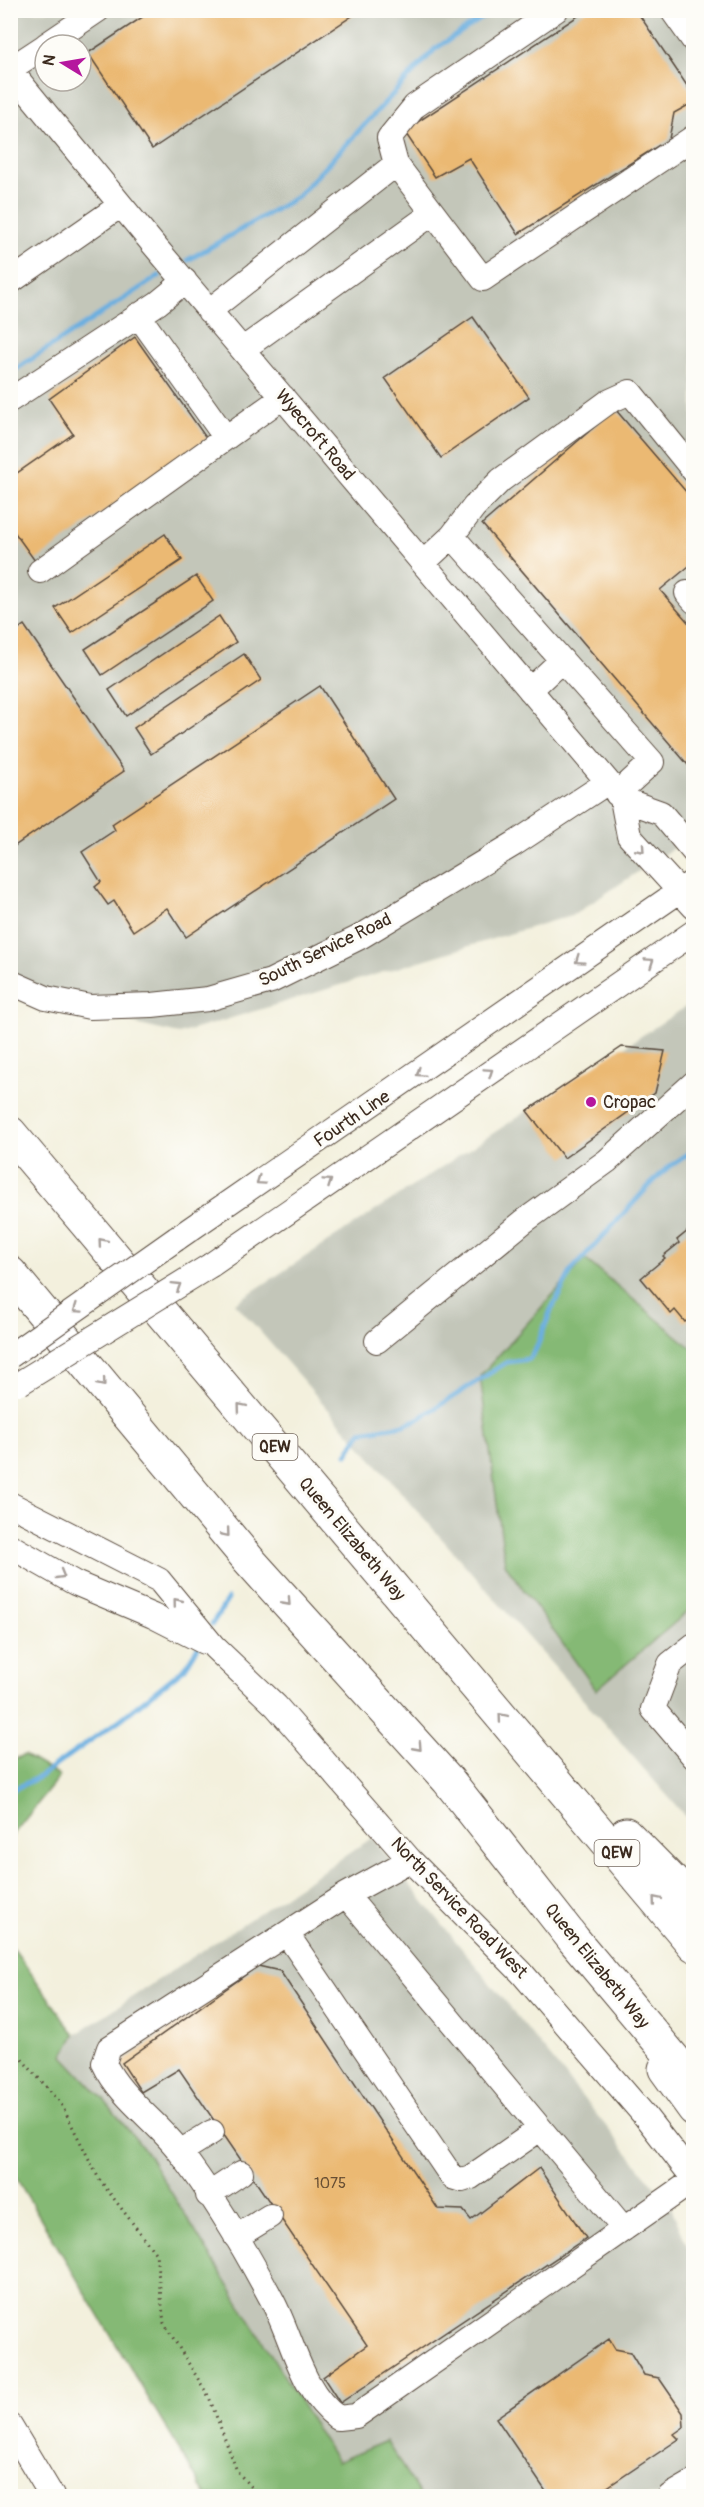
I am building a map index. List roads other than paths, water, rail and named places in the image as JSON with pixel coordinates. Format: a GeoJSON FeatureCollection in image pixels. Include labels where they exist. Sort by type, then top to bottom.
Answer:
{"type":"FeatureCollection","features":[{"type":"Feature","properties":{"kind":"highway","name":"Queen Elizabeth Way"},"geometry":{"type":"LineString","coordinates":[[10,1133],[693,1945]]}},
{"type":"Feature","properties":{"kind":"highway","name":"Queen Elizabeth Way"},"geometry":{"type":"LineString","coordinates":[[10,1273],[248,1559],[448,1780],[574,1940],[693,2083]]}},
{"type":"Feature","properties":{"kind":"highway"},"geometry":{"type":"LineString","coordinates":[[540,1762],[603,1809],[693,1903]]}},
{"type":"Feature","properties":{"kind":"highway"},"geometry":{"type":"LineString","coordinates":[[574,1940],[693,2109]]}},
{"type":"Feature","properties":{"kind":"street"},"geometry":{"type":"LineString","coordinates":[[64,33],[98,10]]}},
{"type":"Feature","properties":{"kind":"street"},"geometry":{"type":"LineString","coordinates":[[556,10],[415,106],[389,138],[396,164],[483,279],[693,137]]}},
{"type":"Feature","properties":{"kind":"street"},"geometry":{"type":"LineString","coordinates":[[672,10],[693,41]]}},
{"type":"Feature","properties":{"kind":"street"},"geometry":{"type":"LineString","coordinates":[[10,70],[33,54]]}},
{"type":"Feature","properties":{"kind":"street","name":"Wyecroft Road"},"geometry":{"type":"LineString","coordinates":[[10,70],[209,311],[616,792],[629,837],[688,893]]}},
{"type":"Feature","properties":{"kind":"street"},"geometry":{"type":"LineString","coordinates":[[209,311],[396,164]]}},
{"type":"Feature","properties":{"kind":"street"},"geometry":{"type":"LineString","coordinates":[[10,282],[121,205]]}},
{"type":"Feature","properties":{"kind":"street"},"geometry":{"type":"LineString","coordinates":[[243,349],[433,213]]}},
{"type":"Feature","properties":{"kind":"street"},"geometry":{"type":"LineString","coordinates":[[10,400],[185,281]]}},
{"type":"Feature","properties":{"kind":"street"},"geometry":{"type":"LineString","coordinates":[[138,315],[226,438]]}},
{"type":"Feature","properties":{"kind":"street"},"geometry":{"type":"LineString","coordinates":[[423,563],[452,536],[474,507],[501,480],[608,402],[630,392],[693,471]]}},
{"type":"Feature","properties":{"kind":"street"},"geometry":{"type":"LineString","coordinates":[[40,571],[283,398]]}},
{"type":"Feature","properties":{"kind":"street"},"geometry":{"type":"LineString","coordinates":[[452,536],[562,660],[530,690]]}},
{"type":"Feature","properties":{"kind":"street","name":"South Service Road"},"geometry":{"type":"LineString","coordinates":[[10,982],[45,998],[90,1008],[208,999],[271,981],[360,937],[514,844],[616,792],[652,762],[562,660]]}},
{"type":"Feature","properties":{"kind":"street","name":"Wyecroft Road"},"geometry":{"type":"LineString","coordinates":[[616,792],[661,813],[693,852]]}},
{"type":"Feature","properties":{"kind":"street","name":"Fourth Line"},"geometry":{"type":"LineString","coordinates":[[10,1356],[176,1239],[688,893]]}},
{"type":"Feature","properties":{"kind":"street"},"geometry":{"type":"LineString","coordinates":[[15,1386],[211,1265],[693,932]]}},
{"type":"Feature","properties":{"kind":"street"},"geometry":{"type":"LineString","coordinates":[[377,1341],[523,1222],[607,1161],[693,1083]]}},
{"type":"Feature","properties":{"kind":"street","name":"North Service Road West"},"geometry":{"type":"LineString","coordinates":[[10,1504],[159,1580],[213,1647],[276,1706],[410,1860],[521,1972],[645,2116],[693,2180]]}},
{"type":"Feature","properties":{"kind":"street","name":"North Service Road West"},"geometry":{"type":"LineString","coordinates":[[10,1546],[75,1583],[153,1616],[213,1647]]}},
{"type":"Feature","properties":{"kind":"street"},"geometry":{"type":"LineString","coordinates":[[693,1645],[670,1664],[653,1709],[693,1757]]}},
{"type":"Feature","properties":{"kind":"street"},"geometry":{"type":"LineString","coordinates":[[410,1860],[346,1895],[110,2048],[105,2055],[104,2063],[124,2095],[145,2112],[180,2152],[237,2237],[283,2322],[298,2364],[321,2402],[338,2418],[349,2418],[366,2409],[693,2180]]}},
{"type":"Feature","properties":{"kind":"street"},"geometry":{"type":"LineString","coordinates":[[346,1895],[624,2229]]}},
{"type":"Feature","properties":{"kind":"street"},"geometry":{"type":"LineString","coordinates":[[287,1934],[452,2177],[462,2180],[471,2177],[540,2129]]}},
{"type":"Feature","properties":{"kind":"street"},"geometry":{"type":"LineString","coordinates":[[180,2152],[212,2132]]}},
{"type":"Feature","properties":{"kind":"street"},"geometry":{"type":"LineString","coordinates":[[208,2195],[240,2174]]}},
{"type":"Feature","properties":{"kind":"street"},"geometry":{"type":"LineString","coordinates":[[237,2237],[270,2216]]}},
{"type":"Feature","properties":{"kind":"street"},"geometry":{"type":"LineString","coordinates":[[10,2426],[52,2496]]}},
{"type":"Feature","properties":{"kind":"street"},"geometry":{"type":"LineString","coordinates":[[670,2496],[693,2482]]}},
{"type":"Feature","properties":{"kind":"waterway"},"geometry":{"type":"LineString","coordinates":[[188,260],[297,197],[435,49],[494,10]]}},
{"type":"Feature","properties":{"kind":"waterway"},"geometry":{"type":"LineString","coordinates":[[10,373],[159,276]]}},
{"type":"Feature","properties":{"kind":"waterway"},"geometry":{"type":"LineString","coordinates":[[347,1454],[361,1432],[404,1425],[420,1418],[507,1362],[529,1359],[536,1349],[551,1310],[572,1270],[666,1169],[694,1150]]}},
{"type":"Feature","properties":{"kind":"waterway"},"geometry":{"type":"LineString","coordinates":[[212,1624],[228,1599]]}},
{"type":"Feature","properties":{"kind":"waterway"},"geometry":{"type":"LineString","coordinates":[[10,1791],[39,1777],[121,1719],[185,1668],[198,1647]]}},
{"type":"Feature","properties":{"kind":"place","name":"Cropac"},"geometry":{"type":"Point","coordinates":[591,1102]}}]}
